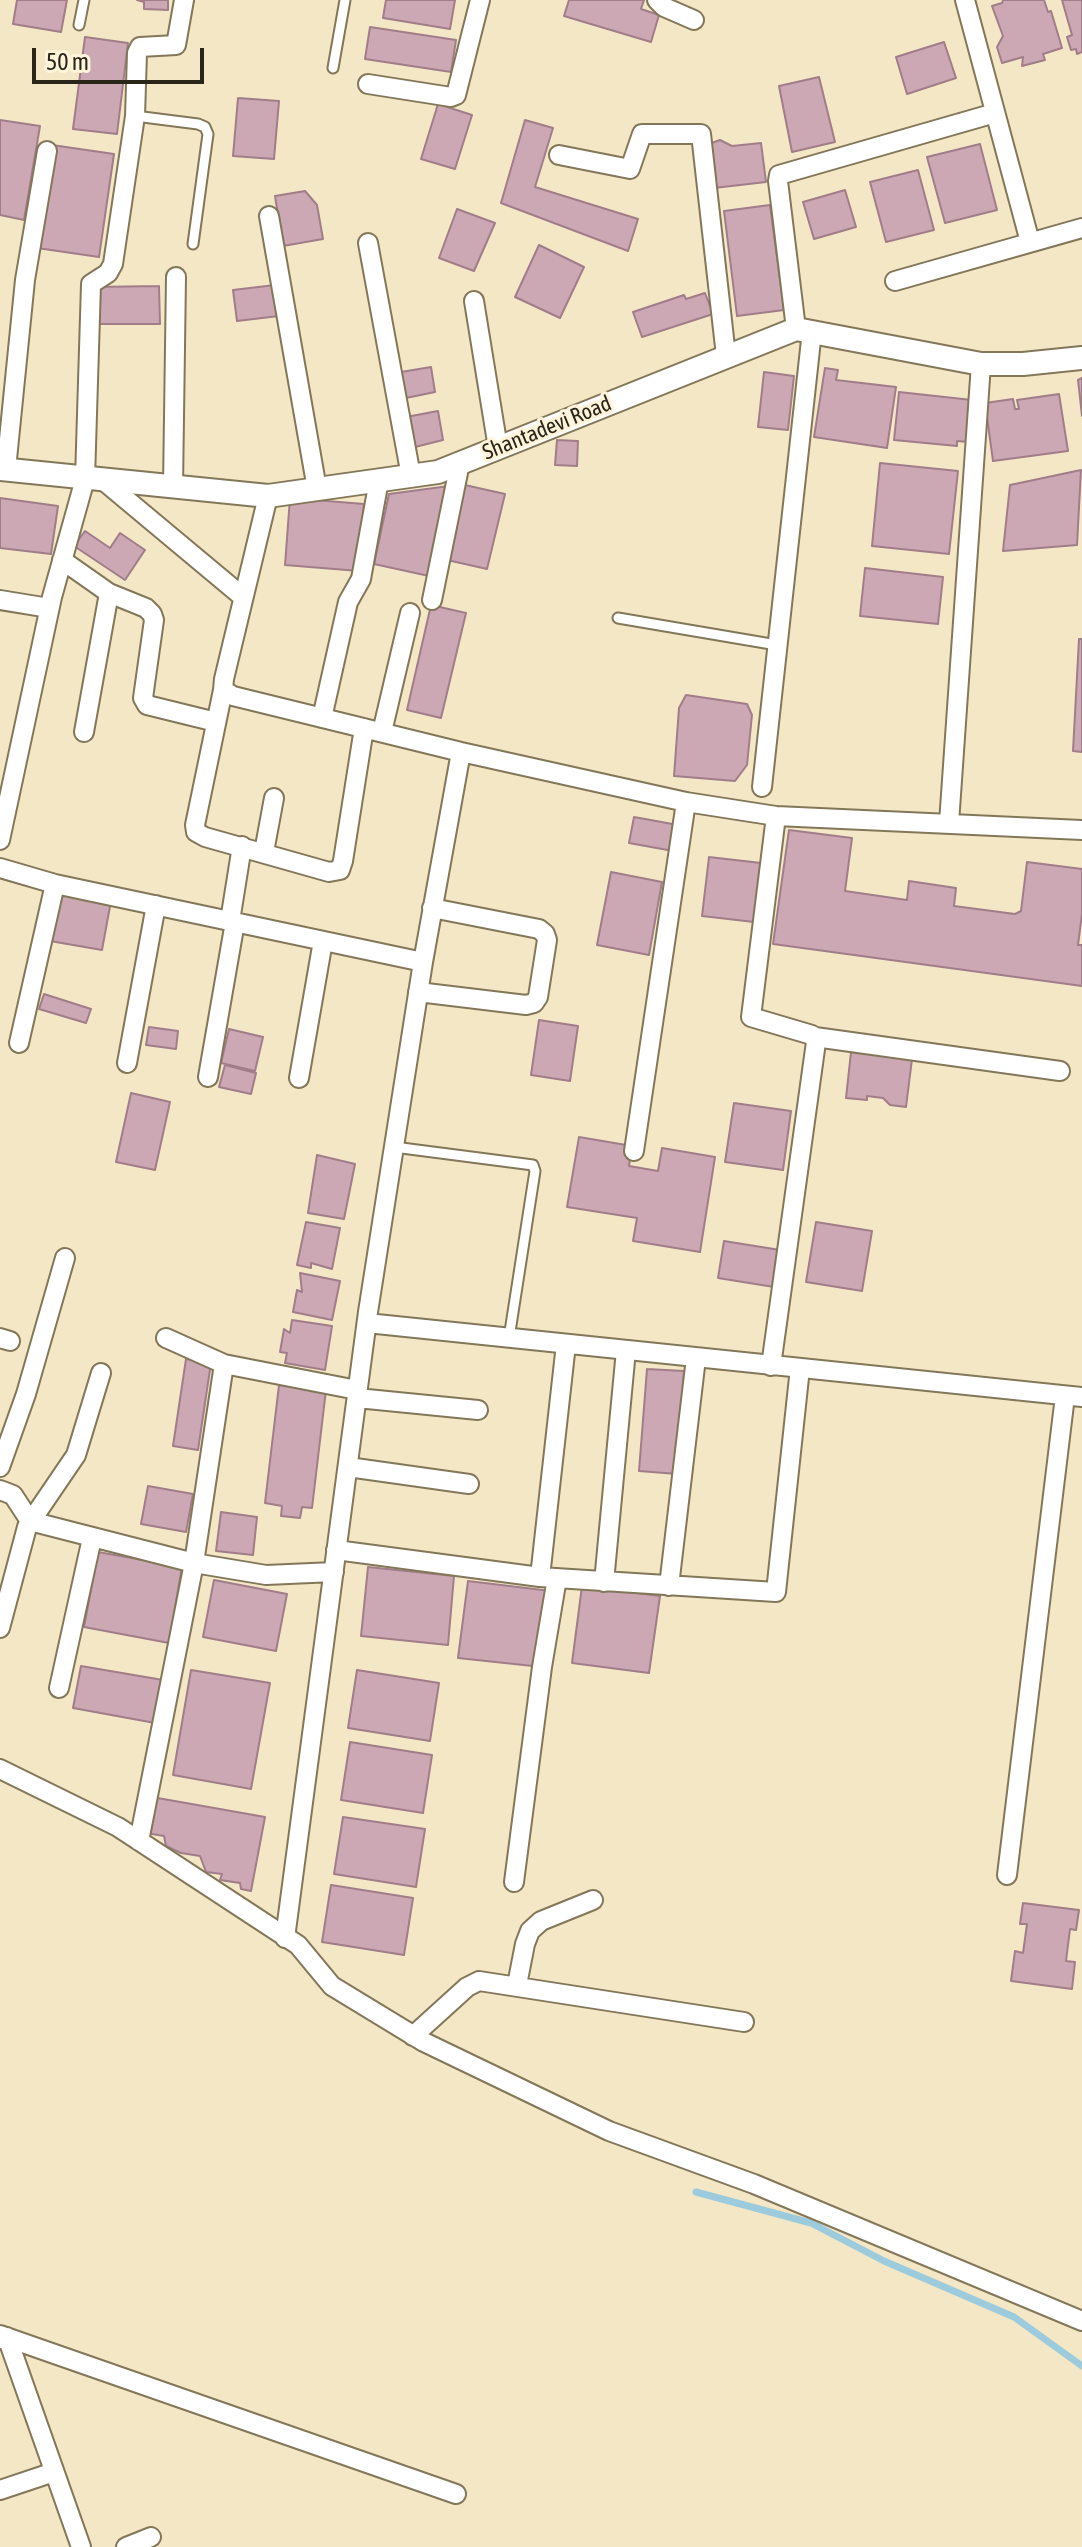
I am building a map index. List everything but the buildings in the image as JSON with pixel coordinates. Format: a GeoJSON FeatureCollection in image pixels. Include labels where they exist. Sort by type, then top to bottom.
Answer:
{"type":"FeatureCollection","features":[{"type":"Feature","properties":{"kind":"street"},"geometry":{"type":"LineString","coordinates":[[0,840],[3,807],[49,608],[62,560],[94,480],[91,284],[108,273],[113,264],[135,116],[137,53],[140,47],[176,45],[184,0]]}},
{"type":"Feature","properties":{"kind":"street"},"geometry":{"type":"LineString","coordinates":[[368,84],[451,97],[456,95],[480,0]]}},
{"type":"Feature","properties":{"kind":"street"},"geometry":{"type":"LineString","coordinates":[[657,0],[664,7],[694,20]]}},
{"type":"Feature","properties":{"kind":"street"},"geometry":{"type":"LineString","coordinates":[[965,0],[1030,242]]}},
{"type":"Feature","properties":{"kind":"street"},"geometry":{"type":"LineString","coordinates":[[762,787],[804,330],[779,175],[995,113]]}},
{"type":"Feature","properties":{"kind":"street"},"geometry":{"type":"LineString","coordinates":[[559,155],[630,169],[642,134],[701,134],[726,356]]}},
{"type":"Feature","properties":{"kind":"street"},"geometry":{"type":"LineString","coordinates":[[3,469],[25,280],[47,151]]}},
{"type":"Feature","properties":{"kind":"street"},"geometry":{"type":"LineString","coordinates":[[269,216],[317,489]]}},
{"type":"Feature","properties":{"kind":"street"},"geometry":{"type":"LineString","coordinates":[[895,281],[1082,228]]}},
{"type":"Feature","properties":{"kind":"street"},"geometry":{"type":"LineString","coordinates":[[368,243],[411,476]]}},
{"type":"Feature","properties":{"kind":"street"},"geometry":{"type":"LineString","coordinates":[[173,487],[176,277]]}},
{"type":"Feature","properties":{"kind":"street"},"geometry":{"type":"LineString","coordinates":[[474,301],[498,448]]}},
{"type":"Feature","properties":{"kind":"street"},"geometry":{"type":"LineString","coordinates":[[804,330],[981,364],[1023,364],[1082,358]]}},
{"type":"Feature","properties":{"kind":"street","name":"Shantadevi Road"},"geometry":{"type":"LineString","coordinates":[[3,469],[268,496],[438,472],[726,356],[804,330]]}},
{"type":"Feature","properties":{"kind":"street"},"geometry":{"type":"LineString","coordinates":[[949,823],[981,364]]}},
{"type":"Feature","properties":{"kind":"street"},"geometry":{"type":"LineString","coordinates":[[432,600],[460,463]]}},
{"type":"Feature","properties":{"kind":"street"},"geometry":{"type":"LineString","coordinates":[[94,480],[243,597]]}},
{"type":"Feature","properties":{"kind":"street"},"geometry":{"type":"LineString","coordinates":[[322,718],[348,602],[361,579],[379,480]]}},
{"type":"Feature","properties":{"kind":"street"},"geometry":{"type":"LineString","coordinates":[[268,496],[216,722],[196,832],[329,872],[340,870],[373,730],[410,613]]}},
{"type":"Feature","properties":{"kind":"street"},"geometry":{"type":"LineString","coordinates":[[62,560],[109,593],[146,608],[152,614],[154,620],[143,698],[147,705],[216,722]]}},
{"type":"Feature","properties":{"kind":"street"},"geometry":{"type":"LineString","coordinates":[[84,732],[109,593]]}},
{"type":"Feature","properties":{"kind":"street"},"geometry":{"type":"LineString","coordinates":[[0,600],[49,608]]}},
{"type":"Feature","properties":{"kind":"street"},"geometry":{"type":"LineString","coordinates":[[223,690],[233,696],[461,752],[686,802],[776,816],[1082,830]]}},
{"type":"Feature","properties":{"kind":"street"},"geometry":{"type":"LineString","coordinates":[[285,1938],[367,1323],[418,992],[461,752]]}},
{"type":"Feature","properties":{"kind":"street"},"geometry":{"type":"LineString","coordinates":[[264,852],[274,798]]}},
{"type":"Feature","properties":{"kind":"street"},"geometry":{"type":"LineString","coordinates":[[634,1151],[686,802]]}},
{"type":"Feature","properties":{"kind":"street"},"geometry":{"type":"LineString","coordinates":[[776,816],[751,1017],[815,1037],[1060,1071]]}},
{"type":"Feature","properties":{"kind":"street"},"geometry":{"type":"LineString","coordinates":[[208,1077],[242,846]]}},
{"type":"Feature","properties":{"kind":"street"},"geometry":{"type":"LineString","coordinates":[[0,868],[55,884],[423,962]]}},
{"type":"Feature","properties":{"kind":"street"},"geometry":{"type":"LineString","coordinates":[[19,1043],[55,884]]}},
{"type":"Feature","properties":{"kind":"street"},"geometry":{"type":"LineString","coordinates":[[127,1063],[156,905]]}},
{"type":"Feature","properties":{"kind":"street"},"geometry":{"type":"LineString","coordinates":[[418,992],[526,1005],[534,1003],[538,997],[547,940],[545,934],[539,929],[432,908]]}},
{"type":"Feature","properties":{"kind":"street"},"geometry":{"type":"LineString","coordinates":[[299,1078],[323,941]]}},
{"type":"Feature","properties":{"kind":"street"},"geometry":{"type":"LineString","coordinates":[[771,1366],[815,1037]]}},
{"type":"Feature","properties":{"kind":"street"},"geometry":{"type":"LineString","coordinates":[[0,1467],[26,1394],[65,1258]]}},
{"type":"Feature","properties":{"kind":"street"},"geometry":{"type":"LineString","coordinates":[[367,1323],[1073,1396],[1007,1875]]}},
{"type":"Feature","properties":{"kind":"street"},"geometry":{"type":"LineString","coordinates":[[166,1338],[224,1364],[357,1394],[478,1410]]}},
{"type":"Feature","properties":{"kind":"street"},"geometry":{"type":"LineString","coordinates":[[514,1882],[542,1667],[566,1344]]}},
{"type":"Feature","properties":{"kind":"street"},"geometry":{"type":"LineString","coordinates":[[604,1582],[626,1350]]}},
{"type":"Feature","properties":{"kind":"street"},"geometry":{"type":"LineString","coordinates":[[669,1586],[696,1358]]}},
{"type":"Feature","properties":{"kind":"street"},"geometry":{"type":"LineString","coordinates":[[139,1841],[194,1563],[224,1364]]}},
{"type":"Feature","properties":{"kind":"street"},"geometry":{"type":"LineString","coordinates":[[336,1550],[548,1577],[776,1592],[800,1368]]}},
{"type":"Feature","properties":{"kind":"street"},"geometry":{"type":"LineString","coordinates":[[0,1628],[30,1521],[76,1455],[101,1373]]}},
{"type":"Feature","properties":{"kind":"street"},"geometry":{"type":"LineString","coordinates":[[348,1467],[469,1484]]}},
{"type":"Feature","properties":{"kind":"street"},"geometry":{"type":"LineString","coordinates":[[0,1490],[13,1495],[30,1521],[92,1538],[194,1563],[266,1575],[334,1572]]}},
{"type":"Feature","properties":{"kind":"street"},"geometry":{"type":"LineString","coordinates":[[59,1688],[92,1538]]}},
{"type":"Feature","properties":{"kind":"street"},"geometry":{"type":"LineString","coordinates":[[0,1769],[109,1822],[139,1841],[298,1945],[332,1986],[413,2036],[609,2131],[754,2184],[1082,2321]]}},
{"type":"Feature","properties":{"kind":"street"},"geometry":{"type":"LineString","coordinates":[[517,1985],[530,1931],[541,1921],[593,1900]]}},
{"type":"Feature","properties":{"kind":"street"},"geometry":{"type":"LineString","coordinates":[[413,2036],[467,1987],[479,1981],[744,2022]]}},
{"type":"Feature","properties":{"kind":"street"},"geometry":{"type":"LineString","coordinates":[[2,2337],[81,2547]]}},
{"type":"Feature","properties":{"kind":"street"},"geometry":{"type":"LineString","coordinates":[[2,2337],[456,2494]]}},
{"type":"Feature","properties":{"kind":"street"},"geometry":{"type":"LineString","coordinates":[[0,2490],[54,2472]]}},
{"type":"Feature","properties":{"kind":"street"},"geometry":{"type":"LineString","coordinates":[[126,2547],[151,2537]]}},
{"type":"Feature","properties":{"kind":"lane"},"geometry":{"type":"LineString","coordinates":[[79,25],[84,0]]}},
{"type":"Feature","properties":{"kind":"lane"},"geometry":{"type":"LineString","coordinates":[[333,68],[345,0]]}},
{"type":"Feature","properties":{"kind":"lane"},"geometry":{"type":"LineString","coordinates":[[135,116],[205,127],[208,134],[193,244]]}},
{"type":"Feature","properties":{"kind":"lane"},"geometry":{"type":"LineString","coordinates":[[618,618],[777,645]]}},
{"type":"Feature","properties":{"kind":"lane"},"geometry":{"type":"LineString","coordinates":[[394,1147],[533,1165],[535,1171],[509,1338]]}},
{"type":"Feature","properties":{"kind":"waterway"},"geometry":{"type":"LineString","coordinates":[[696,2192],[811,2223],[884,2261],[1014,2317],[1082,2366]]}}]}
